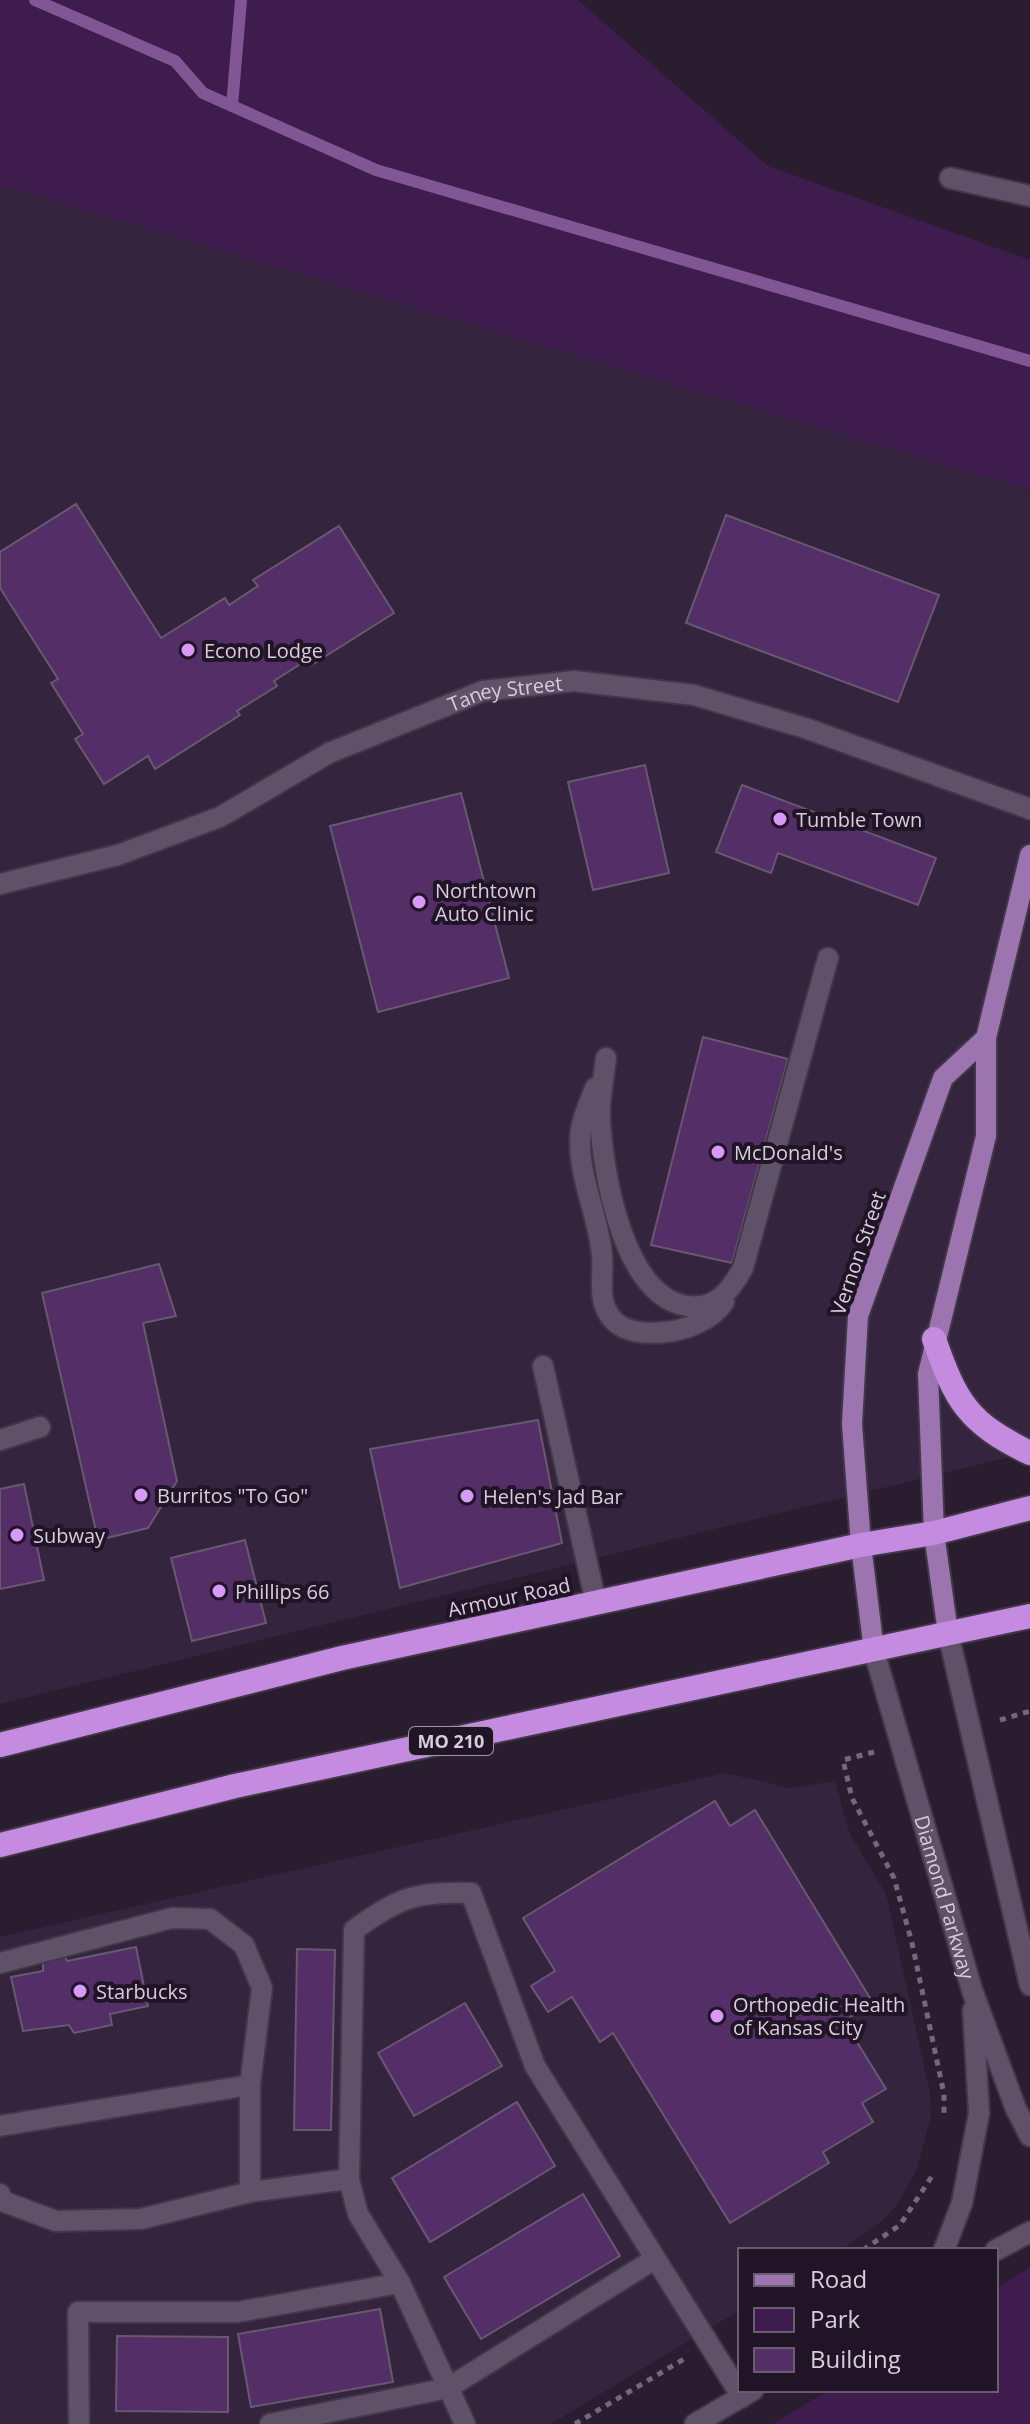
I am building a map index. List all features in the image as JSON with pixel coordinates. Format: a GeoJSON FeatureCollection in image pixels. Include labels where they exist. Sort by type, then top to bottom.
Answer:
{"type":"FeatureCollection","features":[{"type":"Feature","properties":{"kind":"highway"},"geometry":{"type":"LineString","coordinates":[[934,1339],[950,1387],[963,1407],[1005,1441],[1030,1453]]}},
{"type":"Feature","properties":{"kind":"highway","name":"Armour Road"},"geometry":{"type":"LineString","coordinates":[[0,1745],[342,1658],[861,1545],[934,1533],[1030,1508]]}},
{"type":"Feature","properties":{"kind":"highway","name":"MO 210"},"geometry":{"type":"LineString","coordinates":[[0,1845],[235,1786],[1030,1616]]}},
{"type":"Feature","properties":{"kind":"main road"},"geometry":{"type":"LineString","coordinates":[[948,1633],[934,1533],[928,1374],[934,1339],[986,1136],[986,1038],[1030,855]]}},
{"type":"Feature","properties":{"kind":"main road","name":"Vernon Street"},"geometry":{"type":"LineString","coordinates":[[874,1651],[861,1545],[852,1424],[858,1316],[943,1078],[986,1038]]}},
{"type":"Feature","properties":{"kind":"street"},"geometry":{"type":"LineString","coordinates":[[950,178],[1030,196]]}},
{"type":"Feature","properties":{"kind":"street","name":"Taney Street"},"geometry":{"type":"LineString","coordinates":[[0,884],[118,855],[220,817],[329,753],[483,691],[574,681],[694,695],[805,728],[1030,809]]}},
{"type":"Feature","properties":{"kind":"street"},"geometry":{"type":"LineString","coordinates":[[731,1290],[718,1300],[696,1307],[678,1304],[656,1293],[637,1269],[625,1240],[604,1150],[600,1116],[606,1058],[581,1127],[580,1150],[603,1258],[603,1303],[611,1318],[623,1328],[640,1333],[676,1331],[712,1314],[731,1290],[743,1268],[828,958]]}},
{"type":"Feature","properties":{"kind":"street"},"geometry":{"type":"LineString","coordinates":[[543,1366],[596,1603]]}},
{"type":"Feature","properties":{"kind":"street"},"geometry":{"type":"LineString","coordinates":[[0,1440],[40,1427]]}},
{"type":"Feature","properties":{"kind":"street"},"geometry":{"type":"LineString","coordinates":[[948,1633],[1030,1985]]}},
{"type":"Feature","properties":{"kind":"street","name":"Diamond Parkway"},"geometry":{"type":"LineString","coordinates":[[874,1651],[972,1990],[1016,2109],[1030,2136]]}},
{"type":"Feature","properties":{"kind":"street"},"geometry":{"type":"LineString","coordinates":[[465,2424],[400,2283],[358,2214],[349,2179],[354,1930],[393,1902],[435,1892],[471,1893],[535,2066],[707,2345],[738,2382]]}},
{"type":"Feature","properties":{"kind":"street"},"geometry":{"type":"LineString","coordinates":[[0,1963],[172,1918],[210,1919],[244,1945],[262,1988],[250,2085],[250,2192]]}},
{"type":"Feature","properties":{"kind":"street"},"geometry":{"type":"LineString","coordinates":[[945,2248],[962,2203],[979,2113],[972,1990]]}},
{"type":"Feature","properties":{"kind":"street"},"geometry":{"type":"LineString","coordinates":[[0,2126],[250,2085]]}},
{"type":"Feature","properties":{"kind":"street"},"geometry":{"type":"LineString","coordinates":[[0,2194],[2,2201],[56,2221],[141,2219],[250,2192],[349,2179]]}},
{"type":"Feature","properties":{"kind":"street"},"geometry":{"type":"LineString","coordinates":[[998,2249],[1030,2232]]}},
{"type":"Feature","properties":{"kind":"street"},"geometry":{"type":"LineString","coordinates":[[270,2424],[448,2388],[653,2260]]}},
{"type":"Feature","properties":{"kind":"street"},"geometry":{"type":"LineString","coordinates":[[79,2424],[78,2312],[238,2312],[400,2283]]}},
{"type":"Feature","properties":{"kind":"street"},"geometry":{"type":"LineString","coordinates":[[695,2424],[747,2393]]}},
{"type":"Feature","properties":{"kind":"path"},"geometry":{"type":"LineString","coordinates":[[879,1750],[843,1760],[852,1798],[894,1878],[912,1943],[944,2094],[945,2129]]}},
{"type":"Feature","properties":{"kind":"path"},"geometry":{"type":"LineString","coordinates":[[866,2248],[900,2225],[934,2172]]}},
{"type":"Feature","properties":{"kind":"path"},"geometry":{"type":"LineString","coordinates":[[575,2424],[707,2345]]}},
{"type":"Feature","properties":{"kind":"shaded area"},"geometry":{"type":"Polygon","coordinates":[[[0,185],[1030,490],[1030,1452],[0,1704],[0,185]]]}},
{"type":"Feature","properties":{"kind":"shaded area"},"geometry":{"type":"Polygon","coordinates":[[[725,1773],[790,1788],[835,1781],[849,1832],[886,1894],[930,2093],[931,2115],[917,2169],[895,2207],[882,2221],[844,2248],[738,2248],[738,2311],[551,2424],[0,2424],[0,1937],[725,1773]]]}},
{"type":"Feature","properties":{"kind":"green space"},"geometry":{"type":"Polygon","coordinates":[[[0,0],[578,0],[768,166],[1030,260],[1030,490],[0,185],[0,0]]]}},
{"type":"Feature","properties":{"kind":"green space"},"geometry":{"type":"Polygon","coordinates":[[[1030,2267],[1030,2424],[773,2424],[826,2392],[998,2392],[998,2287],[1030,2267]]]}},
{"type":"Feature","properties":{"kind":"building","name":"Econo Lodge"},"geometry":{"type":"Polygon","coordinates":[[[76,504],[161,638],[225,598],[229,605],[258,586],[253,580],[339,526],[394,613],[310,666],[305,661],[274,681],[277,686],[237,711],[240,715],[155,769],[148,756],[104,784],[75,739],[83,734],[51,683],[58,679],[0,588],[0,552],[76,504]]]}},
{"type":"Feature","properties":{"kind":"building"},"geometry":{"type":"Polygon","coordinates":[[[726,515],[939,595],[898,702],[686,623],[726,515]]]}},
{"type":"Feature","properties":{"kind":"building"},"geometry":{"type":"Polygon","coordinates":[[[645,765],[669,873],[593,890],[568,782],[645,765]]]}},
{"type":"Feature","properties":{"kind":"building","name":"Tumble Town"},"geometry":{"type":"Polygon","coordinates":[[[742,785],[936,858],[918,905],[778,853],[771,873],[716,852],[742,785]]]}},
{"type":"Feature","properties":{"kind":"building","name":"Northtown Auto Clinic"},"geometry":{"type":"Polygon","coordinates":[[[461,793],[509,978],[378,1012],[330,826],[461,793]]]}},
{"type":"Feature","properties":{"kind":"building","name":"McDonald's"},"geometry":{"type":"Polygon","coordinates":[[[703,1037],[788,1059],[732,1263],[651,1245],[703,1037]]]}},
{"type":"Feature","properties":{"kind":"building"},"geometry":{"type":"Polygon","coordinates":[[[159,1264],[176,1316],[143,1323],[177,1481],[148,1528],[98,1540],[42,1293],[159,1264]]]}},
{"type":"Feature","properties":{"kind":"building","name":"Helen's Jad Bar"},"geometry":{"type":"Polygon","coordinates":[[[538,1420],[562,1543],[400,1588],[370,1449],[538,1420]]]}},
{"type":"Feature","properties":{"kind":"building","name":"Subway"},"geometry":{"type":"Polygon","coordinates":[[[24,1484],[44,1580],[0,1589],[0,1489],[24,1484]]]}},
{"type":"Feature","properties":{"kind":"building","name":"Phillips 66"},"geometry":{"type":"Polygon","coordinates":[[[245,1540],[266,1623],[192,1641],[171,1558],[245,1540]]]}},
{"type":"Feature","properties":{"kind":"building","name":"Orthopedic Health of Kansas City"},"geometry":{"type":"Polygon","coordinates":[[[715,1801],[730,1826],[755,1810],[873,2003],[844,2021],[886,2089],[862,2103],[873,2122],[823,2152],[829,2163],[730,2223],[613,2033],[600,2042],[572,1997],[548,2012],[531,1986],[555,1971],[523,1918],[715,1801]]]}},
{"type":"Feature","properties":{"kind":"building","name":"Starbucks"},"geometry":{"type":"Polygon","coordinates":[[[136,1947],[148,2006],[110,2014],[112,2025],[74,2033],[69,2025],[23,2031],[11,1977],[43,1971],[43,1960],[64,1954],[67,1961],[136,1947]]]}},
{"type":"Feature","properties":{"kind":"building"},"geometry":{"type":"Polygon","coordinates":[[[297,1949],[335,1950],[331,2130],[294,2130],[297,1949]]]}},
{"type":"Feature","properties":{"kind":"building"},"geometry":{"type":"Polygon","coordinates":[[[465,2003],[502,2066],[414,2116],[378,2053],[465,2003]]]}},
{"type":"Feature","properties":{"kind":"building"},"geometry":{"type":"Polygon","coordinates":[[[517,2102],[555,2166],[430,2242],[392,2178],[517,2102]]]}},
{"type":"Feature","properties":{"kind":"building"},"geometry":{"type":"Polygon","coordinates":[[[583,2194],[620,2256],[481,2339],[444,2277],[583,2194]]]}},
{"type":"Feature","properties":{"kind":"building"},"geometry":{"type":"Polygon","coordinates":[[[380,2309],[393,2382],[251,2407],[238,2334],[380,2309]]]}},
{"type":"Feature","properties":{"kind":"building"},"geometry":{"type":"Polygon","coordinates":[[[117,2336],[228,2337],[228,2412],[116,2411],[117,2336]]]}},
{"type":"Feature","properties":{"kind":"waterway"},"geometry":{"type":"LineString","coordinates":[[35,0],[175,61],[203,93],[376,170],[1030,361]]}},
{"type":"Feature","properties":{"kind":"waterway"},"geometry":{"type":"LineString","coordinates":[[232,106],[241,0]]}},
{"type":"Feature","properties":{"kind":"place","name":"Econo Lodge"},"geometry":{"type":"Point","coordinates":[188,650]}},
{"type":"Feature","properties":{"kind":"place","name":"Tumble Town"},"geometry":{"type":"Point","coordinates":[780,819]}},
{"type":"Feature","properties":{"kind":"place","name":"Northtown Auto Clinic"},"geometry":{"type":"Point","coordinates":[419,902]}},
{"type":"Feature","properties":{"kind":"place","name":"McDonald's"},"geometry":{"type":"Point","coordinates":[718,1152]}},
{"type":"Feature","properties":{"kind":"place","name":"Burritos \"To Go\""},"geometry":{"type":"Point","coordinates":[141,1495]}},
{"type":"Feature","properties":{"kind":"place","name":"Helen's Jad Bar"},"geometry":{"type":"Point","coordinates":[467,1496]}},
{"type":"Feature","properties":{"kind":"place","name":"Subway"},"geometry":{"type":"Point","coordinates":[17,1535]}},
{"type":"Feature","properties":{"kind":"place","name":"Phillips 66"},"geometry":{"type":"Point","coordinates":[219,1591]}},
{"type":"Feature","properties":{"kind":"place","name":"Starbucks"},"geometry":{"type":"Point","coordinates":[80,1991]}},
{"type":"Feature","properties":{"kind":"place","name":"Orthopedic Health of Kansas City"},"geometry":{"type":"Point","coordinates":[717,2016]}}]}
